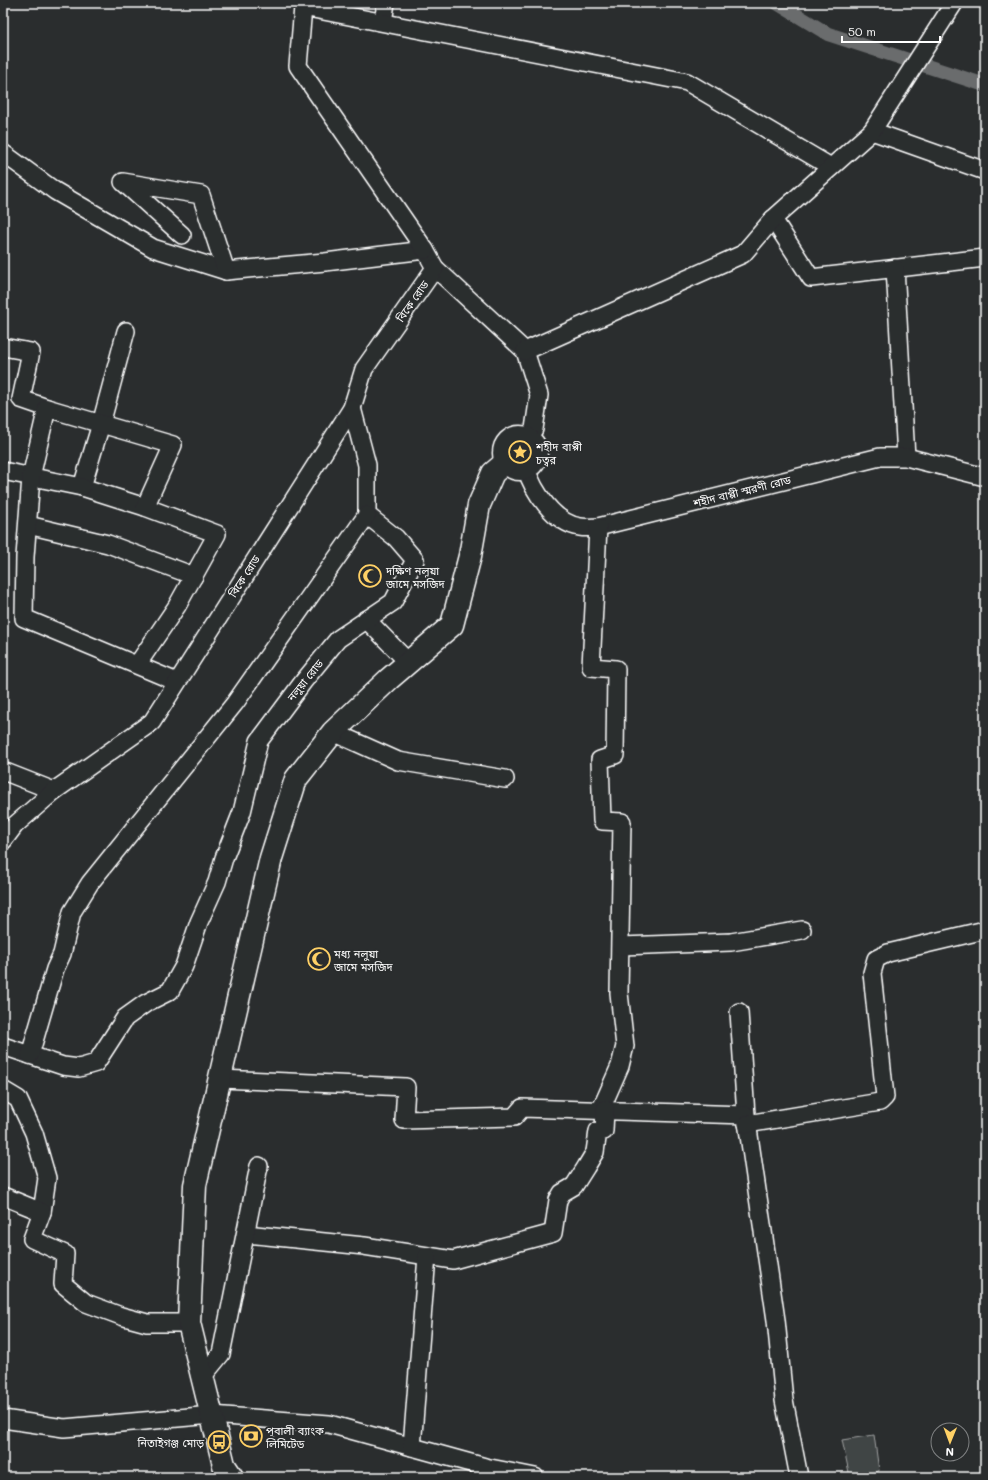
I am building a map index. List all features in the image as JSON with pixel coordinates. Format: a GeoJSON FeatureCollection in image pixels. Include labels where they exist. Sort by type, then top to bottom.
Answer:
{"type":"FeatureCollection","features":[{"type":"Feature","properties":{"kind":"main road"},"geometry":{"type":"LineString","coordinates":[[226,1473],[203,1376],[188,1323],[194,1185],[271,858],[296,779],[333,732],[452,625],[470,556],[479,505],[493,473],[516,465],[503,452],[508,442],[518,437],[528,439]]}},
{"type":"Feature","properties":{"kind":"street"},"geometry":{"type":"LineString","coordinates":[[383,22],[386,3]]}},
{"type":"Feature","properties":{"kind":"street"},"geometry":{"type":"LineString","coordinates":[[525,351],[743,254],[773,219],[872,131],[954,4]]}},
{"type":"Feature","properties":{"kind":"street"},"geometry":{"type":"LineString","coordinates":[[528,439],[534,429],[539,395],[525,351],[435,268],[425,250],[298,66],[303,7],[687,82],[831,167]]}},
{"type":"Feature","properties":{"kind":"street"},"geometry":{"type":"LineString","coordinates":[[872,131],[985,170]]}},
{"type":"Feature","properties":{"kind":"street"},"geometry":{"type":"LineString","coordinates":[[3,153],[55,191],[153,248],[226,271],[325,262],[425,250]]}},
{"type":"Feature","properties":{"kind":"street"},"geometry":{"type":"LineString","coordinates":[[182,235],[123,182],[201,195],[226,271]]}},
{"type":"Feature","properties":{"kind":"street"},"geometry":{"type":"LineString","coordinates":[[773,219],[811,278],[985,258]]}},
{"type":"Feature","properties":{"kind":"street","name":"বিকে রোড"},"geometry":{"type":"LineString","coordinates":[[3,841],[15,824],[54,791],[152,722],[352,408],[364,369],[435,268]]}},
{"type":"Feature","properties":{"kind":"street"},"geometry":{"type":"LineString","coordinates":[[895,268],[906,457]]}},
{"type":"Feature","properties":{"kind":"street"},"geometry":{"type":"LineString","coordinates":[[82,487],[126,331]]}},
{"type":"Feature","properties":{"kind":"street"},"geometry":{"type":"LineString","coordinates":[[3,348],[31,352],[21,399],[173,445],[145,506]]}},
{"type":"Feature","properties":{"kind":"street"},"geometry":{"type":"LineString","coordinates":[[47,408],[31,477],[24,618],[177,682]]}},
{"type":"Feature","properties":{"kind":"street"},"geometry":{"type":"LineString","coordinates":[[3,1046],[30,1055],[55,969],[62,954],[72,912],[90,883],[235,703],[367,515],[367,465],[352,408]]}},
{"type":"Feature","properties":{"kind":"street","name":"শহীদ বাপ্পী স্মরণী রোড"},"geometry":{"type":"LineString","coordinates":[[516,465],[553,512],[563,521],[580,527],[598,527],[880,457],[906,457],[985,477]]}},
{"type":"Feature","properties":{"kind":"street"},"geometry":{"type":"LineString","coordinates":[[3,472],[82,487],[145,506],[217,534],[177,606],[137,665]]}},
{"type":"Feature","properties":{"kind":"street","name":"নলুয়া রোড"},"geometry":{"type":"LineString","coordinates":[[30,1055],[63,1066],[79,1068],[96,1063],[125,1018],[146,1003],[170,991],[184,966],[198,922],[217,882],[224,858],[242,812],[259,741],[303,682],[338,639],[393,602],[415,560],[396,538],[367,515]]}},
{"type":"Feature","properties":{"kind":"street"},"geometry":{"type":"LineString","coordinates":[[28,525],[108,544],[194,576]]}},
{"type":"Feature","properties":{"kind":"street"},"geometry":{"type":"LineString","coordinates":[[246,1234],[364,1246],[453,1260],[553,1233],[558,1200],[562,1193],[574,1186],[594,1152],[598,1131],[604,1131],[603,1109],[620,1066],[625,1046],[619,993],[622,822],[602,821],[600,760],[615,755],[616,669],[591,667],[598,527]]}},
{"type":"Feature","properties":{"kind":"street"},"geometry":{"type":"LineString","coordinates":[[366,619],[409,663]]}},
{"type":"Feature","properties":{"kind":"street"},"geometry":{"type":"LineString","coordinates":[[333,732],[398,761],[505,779]]}},
{"type":"Feature","properties":{"kind":"street"},"geometry":{"type":"LineString","coordinates":[[3,771],[54,791]]}},
{"type":"Feature","properties":{"kind":"street"},"geometry":{"type":"LineString","coordinates":[[621,946],[731,942],[802,930]]}},
{"type":"Feature","properties":{"kind":"street"},"geometry":{"type":"LineString","coordinates":[[220,1078],[406,1087],[404,1120],[514,1117],[522,1108],[603,1109],[747,1120],[880,1102],[886,1097],[872,973],[876,959],[888,953],[985,930]]}},
{"type":"Feature","properties":{"kind":"street"},"geometry":{"type":"LineString","coordinates":[[739,1012],[747,1120],[776,1320],[784,1400],[799,1477]]}},
{"type":"Feature","properties":{"kind":"street"},"geometry":{"type":"LineString","coordinates":[[3,1090],[18,1099],[34,1133],[47,1178],[42,1212],[32,1239],[65,1254],[63,1284],[86,1303],[147,1322],[188,1323]]}},
{"type":"Feature","properties":{"kind":"street"},"geometry":{"type":"LineString","coordinates":[[203,1376],[221,1354],[259,1166]]}},
{"type":"Feature","properties":{"kind":"street"},"geometry":{"type":"LineString","coordinates":[[3,1196],[42,1212]]}},
{"type":"Feature","properties":{"kind":"street"},"geometry":{"type":"LineString","coordinates":[[412,1447],[427,1256]]}},
{"type":"Feature","properties":{"kind":"street"},"geometry":{"type":"LineString","coordinates":[[3,1419],[64,1428],[212,1414],[329,1424],[485,1467],[535,1477]]}},
{"type":"Feature","properties":{"kind":"shaded area"},"geometry":{"type":"Polygon","coordinates":[[[874,1435],[879,1471],[850,1477],[842,1440],[874,1435]]]}},
{"type":"Feature","properties":{"kind":"waterway"},"geometry":{"type":"LineString","coordinates":[[777,3],[828,34],[985,85]]}},
{"type":"Feature","properties":{"kind":"place","name":"শহীদ বাপ্পী চত্বর"},"geometry":{"type":"Point","coordinates":[520,452]}},
{"type":"Feature","properties":{"kind":"place","name":"দক্ষিণ নলুয়া জামে মসজিদ"},"geometry":{"type":"Point","coordinates":[370,576]}},
{"type":"Feature","properties":{"kind":"place","name":"মধ্য নলুয়া জামে মসজিদ"},"geometry":{"type":"Point","coordinates":[319,959]}},
{"type":"Feature","properties":{"kind":"place","name":"পূবালী ব্যাংক লিমিটেড"},"geometry":{"type":"Point","coordinates":[251,1436]}},
{"type":"Feature","properties":{"kind":"place","name":"নিতাইগঞ্জ মোড়"},"geometry":{"type":"Point","coordinates":[219,1442]}}]}
